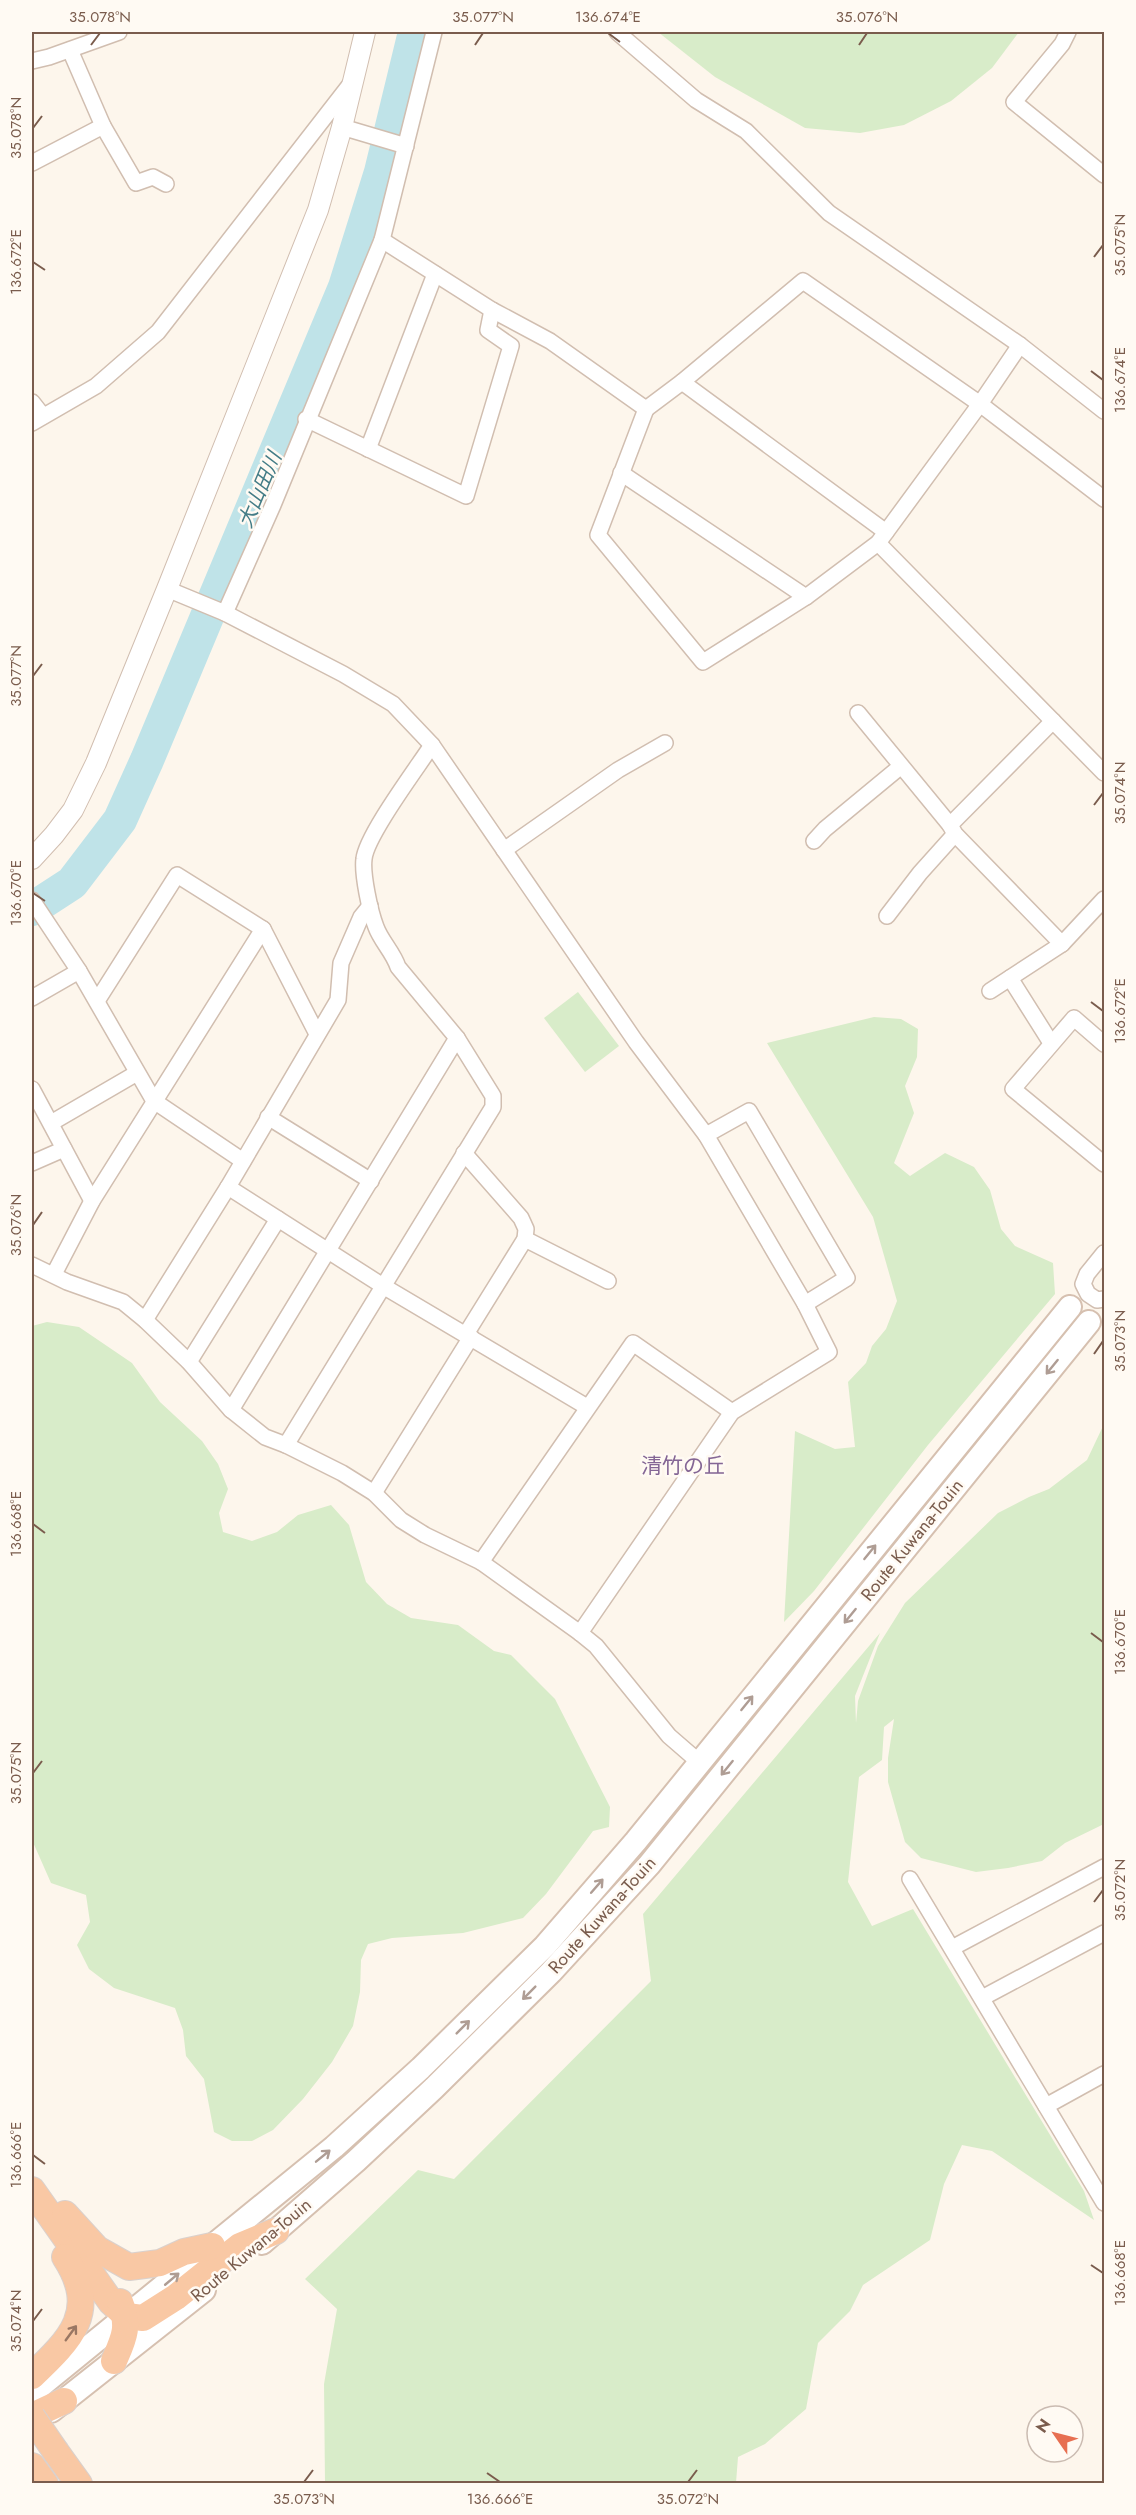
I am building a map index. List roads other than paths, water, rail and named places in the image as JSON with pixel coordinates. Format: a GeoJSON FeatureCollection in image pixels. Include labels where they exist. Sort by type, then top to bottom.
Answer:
{"type":"FeatureCollection","features":[{"type":"Feature","properties":{"kind":"highway"},"geometry":{"type":"LineString","coordinates":[[32,2170],[46,2203],[118,2296],[126,2316],[125,2336],[114,2361]]}},
{"type":"Feature","properties":{"kind":"highway"},"geometry":{"type":"LineString","coordinates":[[46,2203],[97,2249],[129,2267],[160,2263],[184,2252],[212,2246]]}},
{"type":"Feature","properties":{"kind":"highway"},"geometry":{"type":"LineString","coordinates":[[32,2376],[57,2352],[78,2324],[81,2300],[79,2284],[70,2266],[43,2224],[46,2203]]}},
{"type":"Feature","properties":{"kind":"highway"},"geometry":{"type":"LineString","coordinates":[[126,2316],[143,2318],[176,2297],[240,2246],[276,2231]]}},
{"type":"Feature","properties":{"kind":"highway"},"geometry":{"type":"LineString","coordinates":[[64,2400],[32,2417],[79,2484]]}},
{"type":"Feature","properties":{"kind":"main road","name":"Route Kuwana-Touin"},"geometry":{"type":"LineString","coordinates":[[32,2393],[334,2147],[421,2068],[544,1946],[636,1841],[1070,1306]]}},
{"type":"Feature","properties":{"kind":"main road","name":"Route Kuwana-Touin"},"geometry":{"type":"LineString","coordinates":[[32,2426],[276,2231],[434,2088],[551,1972],[649,1865],[1089,1322]]}},
{"type":"Feature","properties":{"kind":"street"},"geometry":{"type":"LineString","coordinates":[[32,60],[70,50],[119,32]]}},
{"type":"Feature","properties":{"kind":"street"},"geometry":{"type":"LineString","coordinates":[[32,859],[54,836],[72,810],[96,763],[171,590],[348,129],[353,79],[365,32]]}},
{"type":"Feature","properties":{"kind":"street"},"geometry":{"type":"LineString","coordinates":[[221,611],[273,505],[306,419],[382,240],[402,145],[434,32]]}},
{"type":"Feature","properties":{"kind":"street"},"geometry":{"type":"LineString","coordinates":[[617,32],[696,100],[746,131],[829,213],[1020,345],[1104,411]]}},
{"type":"Feature","properties":{"kind":"street"},"geometry":{"type":"LineString","coordinates":[[1068,32],[1062,44],[1014,102],[1104,175]]}},
{"type":"Feature","properties":{"kind":"street"},"geometry":{"type":"LineString","coordinates":[[70,50],[103,126],[136,183],[153,177],[166,184]]}},
{"type":"Feature","properties":{"kind":"street"},"geometry":{"type":"LineString","coordinates":[[32,402],[37,419],[96,386],[158,332],[353,79]]}},
{"type":"Feature","properties":{"kind":"street"},"geometry":{"type":"LineString","coordinates":[[32,163],[103,126]]}},
{"type":"Feature","properties":{"kind":"street"},"geometry":{"type":"LineString","coordinates":[[348,129],[402,145]]}},
{"type":"Feature","properties":{"kind":"street"},"geometry":{"type":"LineString","coordinates":[[382,240],[492,310],[550,341],[646,409]]}},
{"type":"Feature","properties":{"kind":"street"},"geometry":{"type":"LineString","coordinates":[[368,449],[435,274]]}},
{"type":"Feature","properties":{"kind":"street"},"geometry":{"type":"LineString","coordinates":[[1020,345],[980,404],[882,537],[806,597],[703,662],[598,535],[646,409],[682,382],[803,281],[980,404],[1104,499]]}},
{"type":"Feature","properties":{"kind":"street"},"geometry":{"type":"LineString","coordinates":[[306,419],[466,496],[511,346],[488,330],[492,310]]}},
{"type":"Feature","properties":{"kind":"street"},"geometry":{"type":"LineString","coordinates":[[682,382],[882,537],[1104,773]]}},
{"type":"Feature","properties":{"kind":"street"},"geometry":{"type":"LineString","coordinates":[[621,473],[806,597]]}},
{"type":"Feature","properties":{"kind":"street"},"geometry":{"type":"LineString","coordinates":[[171,590],[221,611],[343,674],[393,704],[432,745],[636,1042],[705,1135],[806,1304],[829,1352],[732,1412],[580,1633]]}},
{"type":"Feature","properties":{"kind":"street"},"geometry":{"type":"LineString","coordinates":[[858,713],[953,830],[1062,944]]}},
{"type":"Feature","properties":{"kind":"street"},"geometry":{"type":"LineString","coordinates":[[887,916],[953,830],[1053,721]]}},
{"type":"Feature","properties":{"kind":"street"},"geometry":{"type":"LineString","coordinates":[[504,850],[618,770],[665,743]]}},
{"type":"Feature","properties":{"kind":"street"},"geometry":{"type":"LineString","coordinates":[[286,1444],[493,1107],[493,1096],[456,1038],[398,966],[393,954],[376,929],[370,906],[364,859],[371,839],[432,745]]}},
{"type":"Feature","properties":{"kind":"street"},"geometry":{"type":"LineString","coordinates":[[814,841],[825,829],[900,767]]}},
{"type":"Feature","properties":{"kind":"street"},"geometry":{"type":"LineString","coordinates":[[97,1001],[177,875],[263,929],[317,1034]]}},
{"type":"Feature","properties":{"kind":"street"},"geometry":{"type":"LineString","coordinates":[[990,991],[1062,944],[1104,899]]}},
{"type":"Feature","properties":{"kind":"street"},"geometry":{"type":"LineString","coordinates":[[32,900],[79,971],[154,1101],[243,1161]]}},
{"type":"Feature","properties":{"kind":"street"},"geometry":{"type":"LineString","coordinates":[[145,1320],[228,1187],[338,1000],[341,963],[361,917],[370,906]]}},
{"type":"Feature","properties":{"kind":"street"},"geometry":{"type":"LineString","coordinates":[[54,1274],[92,1201],[263,929]]}},
{"type":"Feature","properties":{"kind":"street"},"geometry":{"type":"LineString","coordinates":[[32,998],[79,971]]}},
{"type":"Feature","properties":{"kind":"street"},"geometry":{"type":"LineString","coordinates":[[1010,978],[1051,1043]]}},
{"type":"Feature","properties":{"kind":"street"},"geometry":{"type":"LineString","coordinates":[[1104,1044],[1074,1018],[1013,1089],[1104,1164]]}},
{"type":"Feature","properties":{"kind":"street"},"geometry":{"type":"LineString","coordinates":[[231,1410],[456,1038]]}},
{"type":"Feature","properties":{"kind":"street"},"geometry":{"type":"LineString","coordinates":[[51,1123],[137,1073]]}},
{"type":"Feature","properties":{"kind":"street"},"geometry":{"type":"LineString","coordinates":[[32,1089],[92,1201]]}},
{"type":"Feature","properties":{"kind":"street"},"geometry":{"type":"LineString","coordinates":[[705,1135],[749,1111],[847,1278],[806,1304]]}},
{"type":"Feature","properties":{"kind":"street"},"geometry":{"type":"LineString","coordinates":[[268,1117],[370,1181]]}},
{"type":"Feature","properties":{"kind":"street"},"geometry":{"type":"LineString","coordinates":[[32,1163],[64,1149]]}},
{"type":"Feature","properties":{"kind":"street"},"geometry":{"type":"LineString","coordinates":[[374,1493],[525,1239],[526,1229],[521,1218],[464,1153]]}},
{"type":"Feature","properties":{"kind":"street"},"geometry":{"type":"LineString","coordinates":[[228,1187],[383,1286],[587,1407]]}},
{"type":"Feature","properties":{"kind":"street"},"geometry":{"type":"LineString","coordinates":[[189,1362],[278,1219]]}},
{"type":"Feature","properties":{"kind":"street"},"geometry":{"type":"LineString","coordinates":[[525,1239],[608,1281]]}},
{"type":"Feature","properties":{"kind":"street"},"geometry":{"type":"LineString","coordinates":[[1104,1253],[1087,1274],[1083,1284],[1088,1294],[1097,1300],[1104,1299]]}},
{"type":"Feature","properties":{"kind":"street"},"geometry":{"type":"LineString","coordinates":[[32,1265],[67,1282],[123,1302],[189,1362],[231,1410],[265,1437],[286,1444],[374,1493],[401,1520],[425,1535],[481,1562],[580,1633],[596,1646],[669,1736],[699,1762]]}},
{"type":"Feature","properties":{"kind":"street"},"geometry":{"type":"LineString","coordinates":[[481,1562],[633,1343],[732,1412]]}},
{"type":"Feature","properties":{"kind":"street"},"geometry":{"type":"LineString","coordinates":[[952,1948],[1104,1867]]}},
{"type":"Feature","properties":{"kind":"street"},"geometry":{"type":"LineString","coordinates":[[910,1879],[1104,2203]]}},
{"type":"Feature","properties":{"kind":"street"},"geometry":{"type":"LineString","coordinates":[[982,1998],[1104,1933]]}},
{"type":"Feature","properties":{"kind":"street"},"geometry":{"type":"LineString","coordinates":[[1046,2106],[1104,2074]]}},
{"type":"Feature","properties":{"kind":"waterway","name":"大山田川"},"geometry":{"type":"LineString","coordinates":[[32,909],[72,883],[120,820],[147,760],[345,287],[381,172],[415,32]]}},
{"type":"Feature","properties":{"kind":"district","name":"清竹の丘"},"geometry":{"type":"Point","coordinates":[683,1466]}}]}
